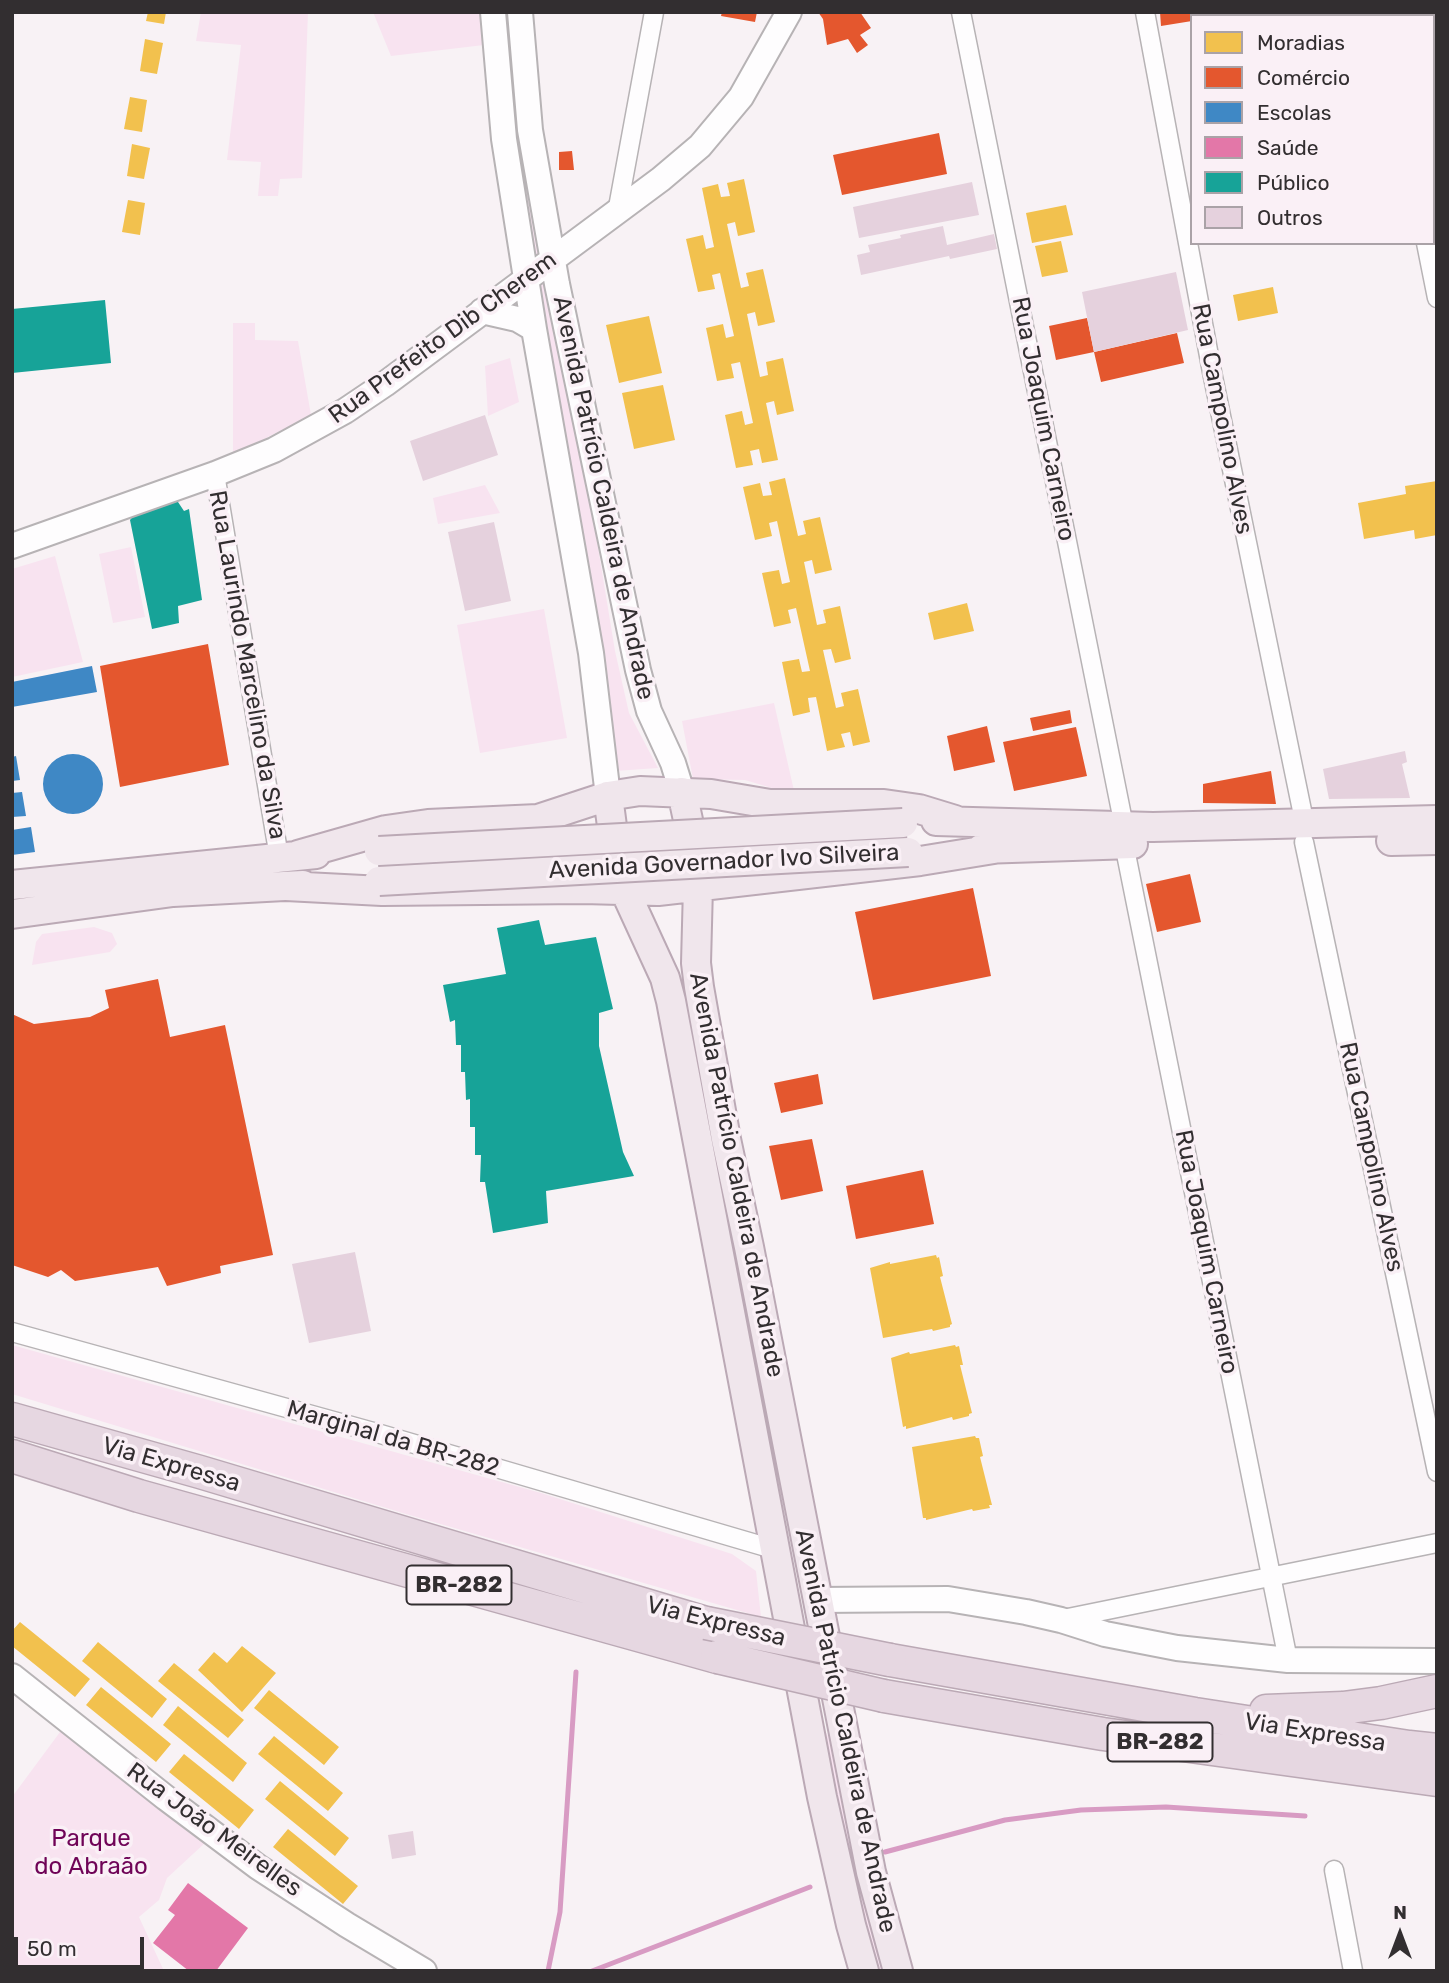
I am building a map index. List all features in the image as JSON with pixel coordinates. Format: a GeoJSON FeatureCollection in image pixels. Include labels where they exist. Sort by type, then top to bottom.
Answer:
{"type":"FeatureCollection","features":[{"type":"Feature","properties":{"kind":"highway","name":"Via Expressa"},"geometry":{"type":"LineString","coordinates":[[12,1419],[200,1472],[706,1623],[890,1660],[1195,1714],[1437,1750]]}},
{"type":"Feature","properties":{"kind":"highway","name":"Via Expressa"},"geometry":{"type":"LineString","coordinates":[[12,1456],[139,1496],[717,1657],[884,1696],[1103,1734],[1422,1778],[1437,1789]]}},
{"type":"Feature","properties":{"kind":"highway"},"geometry":{"type":"LineString","coordinates":[[1195,1714],[1343,1708],[1437,1691]]}},
{"type":"Feature","properties":{"kind":"main road","name":"Avenida Patrício Caldeira de Andrade"},"geometry":{"type":"LineString","coordinates":[[492,12],[505,139],[534,329],[591,653],[615,849],[625,891],[665,978],[671,1001],[822,1797],[864,1971]]}},
{"type":"Feature","properties":{"kind":"main road","name":"Avenida Patrício Caldeira de Andrade"},"geometry":{"type":"LineString","coordinates":[[520,12],[530,130],[552,258],[638,670],[649,711],[673,763],[694,848],[698,887],[696,963],[726,1139],[871,1871],[898,1971]]}},
{"type":"Feature","properties":{"kind":"main road","name":"Rua Prefeito Dib Cherem"},"geometry":{"type":"LineString","coordinates":[[12,546],[215,474],[274,450],[345,411],[386,384],[552,258],[617,213],[680,163],[722,121],[741,97],[789,12]]}},
{"type":"Feature","properties":{"kind":"main road"},"geometry":{"type":"LineString","coordinates":[[546,225],[558,235],[582,238]]}},
{"type":"Feature","properties":{"kind":"main road"},"geometry":{"type":"LineString","coordinates":[[482,311],[517,319],[534,329]]}},
{"type":"Feature","properties":{"kind":"main road"},"geometry":{"type":"LineString","coordinates":[[288,856],[386,830],[428,824],[538,819],[608,796],[640,791],[711,794],[770,804],[884,804],[919,809],[955,820]]}},
{"type":"Feature","properties":{"kind":"main road","name":"Avenida Governador Ivo Silveira"},"geometry":{"type":"LineString","coordinates":[[12,885],[288,856],[955,820],[1124,835],[1305,834],[1437,840]]}},
{"type":"Feature","properties":{"kind":"main road","name":"Avenida Governador Ivo Silveira"},"geometry":{"type":"LineString","coordinates":[[1305,834],[1437,820]]}},
{"type":"Feature","properties":{"kind":"main road","name":"Avenida Governador Ivo Silveira"},"geometry":{"type":"LineString","coordinates":[[12,914],[173,892],[1000,848],[1124,835]]}},
{"type":"Feature","properties":{"kind":"main road"},"geometry":{"type":"LineString","coordinates":[[286,886],[382,891],[625,891],[698,887],[1000,848]]}},
{"type":"Feature","properties":{"kind":"main road"},"geometry":{"type":"LineString","coordinates":[[773,1549],[808,1559]]}},
{"type":"Feature","properties":{"kind":"main road"},"geometry":{"type":"LineString","coordinates":[[817,1600],[948,1599],[1062,1620],[1137,1642],[1289,1660],[1437,1661]]}},
{"type":"Feature","properties":{"kind":"main road","name":"Rua João Meirelles"},"geometry":{"type":"LineString","coordinates":[[12,1676],[258,1867],[347,1926],[424,1971]]}},
{"type":"Feature","properties":{"kind":"street"},"geometry":{"type":"LineString","coordinates":[[617,213],[654,12]]}},
{"type":"Feature","properties":{"kind":"street","name":"Rua Joaquim Carneiro"},"geometry":{"type":"LineString","coordinates":[[961,12],[1289,1660]]}},
{"type":"Feature","properties":{"kind":"street","name":"Rua Campolino Alves"},"geometry":{"type":"LineString","coordinates":[[1145,12],[1212,372],[1437,1472]]}},
{"type":"Feature","properties":{"kind":"street"},"geometry":{"type":"LineString","coordinates":[[1426,245],[1437,298]]}},
{"type":"Feature","properties":{"kind":"street","name":"Rua Laurindo Marcelino da Silva"},"geometry":{"type":"LineString","coordinates":[[215,474],[288,856]]}},
{"type":"Feature","properties":{"kind":"street","name":"Marginal da BR-282"},"geometry":{"type":"LineString","coordinates":[[12,1332],[377,1433],[773,1549]]}},
{"type":"Feature","properties":{"kind":"street"},"geometry":{"type":"LineString","coordinates":[[1062,1620],[1437,1543]]}},
{"type":"Feature","properties":{"kind":"street"},"geometry":{"type":"LineString","coordinates":[[1334,1870],[1353,1971]]}},
{"type":"Feature","properties":{"kind":"green space"},"geometry":{"type":"Polygon","coordinates":[[[201,12],[308,12],[302,178],[280,179],[278,196],[258,196],[261,162],[227,160],[241,45],[196,41],[201,12]]]}},
{"type":"Feature","properties":{"kind":"green space"},"geometry":{"type":"Polygon","coordinates":[[[373,12],[483,12],[484,45],[391,56],[373,12]]]}},
{"type":"Feature","properties":{"kind":"green space"},"geometry":{"type":"Polygon","coordinates":[[[501,12],[510,12],[544,260],[562,367],[585,468],[615,651],[629,713],[658,768],[615,771],[511,133],[501,12]]]}},
{"type":"Feature","properties":{"kind":"green space"},"geometry":{"type":"Polygon","coordinates":[[[233,323],[255,323],[255,340],[298,341],[311,415],[233,455],[233,323]]]}},
{"type":"Feature","properties":{"kind":"green space"},"geometry":{"type":"Polygon","coordinates":[[[510,358],[519,402],[488,416],[485,366],[510,358]]]}},
{"type":"Feature","properties":{"kind":"green space"},"geometry":{"type":"Polygon","coordinates":[[[485,485],[500,513],[438,524],[433,498],[485,485]]]}},
{"type":"Feature","properties":{"kind":"green space"},"geometry":{"type":"Polygon","coordinates":[[[131,547],[145,617],[113,623],[99,554],[131,547]]]}},
{"type":"Feature","properties":{"kind":"green space"},"geometry":{"type":"Polygon","coordinates":[[[55,556],[83,662],[12,677],[12,569],[55,556]]]}},
{"type":"Feature","properties":{"kind":"green space"},"geometry":{"type":"Polygon","coordinates":[[[544,609],[567,738],[480,753],[457,625],[544,609]]]}},
{"type":"Feature","properties":{"kind":"green space"},"geometry":{"type":"Polygon","coordinates":[[[774,703],[795,795],[745,780],[693,779],[682,721],[774,703]]]}},
{"type":"Feature","properties":{"kind":"green space"},"geometry":{"type":"Polygon","coordinates":[[[94,927],[112,933],[117,944],[110,952],[32,965],[36,942],[42,934],[94,927]]]}},
{"type":"Feature","properties":{"kind":"green space"},"geometry":{"type":"Polygon","coordinates":[[[12,1345],[541,1493],[732,1554],[756,1571],[761,1617],[406,1514],[12,1394],[12,1345]]]}},
{"type":"Feature","properties":{"kind":"green space"},"geometry":{"type":"Polygon","coordinates":[[[790,1565],[794,1571],[825,1731],[839,1753],[890,1971],[875,1971],[783,1566],[790,1565]]]}},
{"type":"Feature","properties":{"kind":"green space","name":"Parque do Abraão"},"geometry":{"type":"Polygon","coordinates":[[[63,1728],[206,1842],[167,1878],[159,1900],[139,1917],[164,1971],[12,1971],[12,1797],[63,1728]]]}},
{"type":"Feature","properties":{"kind":"building: Moradias"},"geometry":{"type":"Polygon","coordinates":[[[148,12],[166,12],[164,24],[146,21],[148,12]]]}},
{"type":"Feature","properties":{"kind":"building: Moradias"},"geometry":{"type":"Polygon","coordinates":[[[145,39],[163,43],[157,74],[140,71],[145,39]]]}},
{"type":"Feature","properties":{"kind":"building: Moradias"},"geometry":{"type":"Polygon","coordinates":[[[130,97],[147,100],[142,132],[124,129],[130,97]]]}},
{"type":"Feature","properties":{"kind":"building: Moradias"},"geometry":{"type":"Polygon","coordinates":[[[132,144],[150,148],[144,179],[127,176],[132,144]]]}},
{"type":"Feature","properties":{"kind":"building: Moradias"},"geometry":{"type":"Polygon","coordinates":[[[744,179],[755,232],[738,236],[735,222],[727,224],[741,288],[749,286],[746,273],[763,269],[775,322],[758,326],[755,312],[747,314],[760,377],[768,375],[766,362],[783,358],[794,411],[777,415],[774,401],[766,403],[778,460],[762,463],[759,449],[750,451],[753,465],[736,468],[725,415],[742,411],[745,425],[753,423],[740,362],[731,364],[734,378],[717,381],[706,328],[723,324],[726,338],[734,336],[720,273],[712,275],[715,289],[698,292],[686,239],[703,235],[706,249],[714,247],[702,188],[718,184],[721,197],[730,196],[727,183],[744,179]]]}},
{"type":"Feature","properties":{"kind":"building: Moradias"},"geometry":{"type":"Polygon","coordinates":[[[128,200],[145,203],[140,235],[122,232],[128,200]]]}},
{"type":"Feature","properties":{"kind":"building: Moradias"},"geometry":{"type":"Polygon","coordinates":[[[1066,205],[1073,235],[1032,243],[1026,213],[1066,205]]]}},
{"type":"Feature","properties":{"kind":"building: Moradias"},"geometry":{"type":"Polygon","coordinates":[[[1061,241],[1068,272],[1042,277],[1035,246],[1061,241]]]}},
{"type":"Feature","properties":{"kind":"building: Moradias"},"geometry":{"type":"Polygon","coordinates":[[[1273,287],[1278,313],[1238,321],[1233,295],[1273,287]]]}},
{"type":"Feature","properties":{"kind":"building: Moradias"},"geometry":{"type":"Polygon","coordinates":[[[649,316],[662,373],[619,383],[606,325],[649,316]]]}},
{"type":"Feature","properties":{"kind":"building: Moradias"},"geometry":{"type":"Polygon","coordinates":[[[663,385],[675,440],[634,449],[622,393],[663,385]]]}},
{"type":"Feature","properties":{"kind":"building: Moradias"},"geometry":{"type":"Polygon","coordinates":[[[785,478],[798,536],[806,534],[803,521],[820,517],[832,570],[815,574],[812,560],[804,562],[817,625],[826,623],[823,610],[840,606],[851,659],[835,663],[831,649],[823,650],[836,708],[844,706],[841,693],[858,689],[870,742],[853,746],[850,732],[841,734],[845,747],[827,751],[816,697],[808,698],[810,712],[793,716],[782,662],[799,659],[802,672],[810,671],[796,608],[788,610],[791,623],[774,627],[762,573],[779,570],[782,584],[790,582],[777,521],[769,523],[772,536],[755,540],[743,487],[760,483],[763,496],[772,495],[769,482],[785,478]]]}},
{"type":"Feature","properties":{"kind":"building: Moradias"},"geometry":{"type":"Polygon","coordinates":[[[1437,481],[1437,535],[1415,539],[1414,530],[1364,539],[1358,503],[1406,494],[1405,486],[1437,481]]]}},
{"type":"Feature","properties":{"kind":"building: Moradias"},"geometry":{"type":"Polygon","coordinates":[[[967,603],[974,631],[934,640],[928,613],[967,603]]]}},
{"type":"Feature","properties":{"kind":"building: Moradias"},"geometry":{"type":"Polygon","coordinates":[[[936,1255],[939,1257],[943,1276],[940,1277],[952,1324],[950,1327],[933,1331],[932,1329],[883,1338],[870,1268],[936,1255]]]}},
{"type":"Feature","properties":{"kind":"building: Moradias"},"geometry":{"type":"Polygon","coordinates":[[[959,1346],[963,1365],[960,1365],[972,1413],[953,1420],[952,1417],[906,1429],[906,1426],[903,1427],[891,1358],[909,1352],[910,1354],[959,1346]]]}},
{"type":"Feature","properties":{"kind":"building: Moradias"},"geometry":{"type":"Polygon","coordinates":[[[975,1436],[979,1438],[983,1456],[980,1457],[992,1505],[989,1505],[990,1508],[972,1509],[926,1520],[923,1518],[912,1447],[975,1436]]]}},
{"type":"Feature","properties":{"kind":"building: Moradias"},"geometry":{"type":"Polygon","coordinates":[[[20,1622],[90,1679],[75,1697],[12,1646],[12,1631],[20,1622]]]}},
{"type":"Feature","properties":{"kind":"building: Moradias"},"geometry":{"type":"Polygon","coordinates":[[[98,1642],[167,1699],[152,1718],[82,1661],[98,1642]]]}},
{"type":"Feature","properties":{"kind":"building: Moradias"},"geometry":{"type":"Polygon","coordinates":[[[242,1646],[276,1673],[242,1712],[198,1670],[214,1652],[227,1663],[242,1646]]]}},
{"type":"Feature","properties":{"kind":"building: Moradias"},"geometry":{"type":"Polygon","coordinates":[[[174,1663],[244,1720],[228,1738],[158,1681],[174,1663]]]}},
{"type":"Feature","properties":{"kind":"building: Moradias"},"geometry":{"type":"Polygon","coordinates":[[[101,1687],[171,1744],[156,1762],[86,1705],[101,1687]]]}},
{"type":"Feature","properties":{"kind":"building: Moradias"},"geometry":{"type":"Polygon","coordinates":[[[269,1690],[339,1747],[324,1765],[254,1708],[269,1690]]]}},
{"type":"Feature","properties":{"kind":"building: Moradias"},"geometry":{"type":"Polygon","coordinates":[[[178,1706],[247,1763],[233,1782],[163,1725],[178,1706]]]}},
{"type":"Feature","properties":{"kind":"building: Moradias"},"geometry":{"type":"Polygon","coordinates":[[[274,1736],[343,1793],[328,1811],[258,1754],[274,1736]]]}},
{"type":"Feature","properties":{"kind":"building: Moradias"},"geometry":{"type":"Polygon","coordinates":[[[184,1754],[254,1810],[239,1829],[169,1772],[184,1754]]]}},
{"type":"Feature","properties":{"kind":"building: Moradias"},"geometry":{"type":"Polygon","coordinates":[[[280,1781],[349,1838],[335,1856],[265,1799],[280,1781]]]}},
{"type":"Feature","properties":{"kind":"building: Moradias"},"geometry":{"type":"Polygon","coordinates":[[[288,1829],[358,1886],[343,1904],[273,1847],[288,1829]]]}},
{"type":"Feature","properties":{"kind":"building: Comércio"},"geometry":{"type":"Polygon","coordinates":[[[722,12],[757,12],[755,22],[721,16],[722,12]]]}},
{"type":"Feature","properties":{"kind":"building: Comércio"},"geometry":{"type":"Polygon","coordinates":[[[818,12],[860,12],[871,28],[860,35],[868,45],[857,53],[848,39],[827,45],[823,19],[818,12]]]}},
{"type":"Feature","properties":{"kind":"building: Comércio"},"geometry":{"type":"Polygon","coordinates":[[[1160,12],[1234,12],[1190,14],[1190,21],[1161,26],[1160,12]]]}},
{"type":"Feature","properties":{"kind":"building: Comércio"},"geometry":{"type":"Polygon","coordinates":[[[939,133],[947,174],[842,195],[833,155],[939,133]]]}},
{"type":"Feature","properties":{"kind":"building: Comércio"},"geometry":{"type":"Polygon","coordinates":[[[572,151],[574,170],[559,170],[559,152],[572,151]]]}},
{"type":"Feature","properties":{"kind":"building: Comércio"},"geometry":{"type":"Polygon","coordinates":[[[1087,318],[1094,352],[1056,360],[1049,326],[1087,318]]]}},
{"type":"Feature","properties":{"kind":"building: Comércio"},"geometry":{"type":"Polygon","coordinates":[[[1177,333],[1184,363],[1101,382],[1094,352],[1177,333]]]}},
{"type":"Feature","properties":{"kind":"building: Comércio"},"geometry":{"type":"Polygon","coordinates":[[[208,644],[229,765],[120,787],[100,666],[208,644]]]}},
{"type":"Feature","properties":{"kind":"building: Comércio"},"geometry":{"type":"Polygon","coordinates":[[[1070,710],[1072,723],[1033,731],[1030,718],[1070,710]]]}},
{"type":"Feature","properties":{"kind":"building: Comércio"},"geometry":{"type":"Polygon","coordinates":[[[987,726],[995,762],[954,771],[947,736],[987,726]]]}},
{"type":"Feature","properties":{"kind":"building: Comércio"},"geometry":{"type":"Polygon","coordinates":[[[1076,727],[1087,776],[1014,791],[1003,742],[1076,727]]]}},
{"type":"Feature","properties":{"kind":"building: Comércio"},"geometry":{"type":"Polygon","coordinates":[[[1271,771],[1276,804],[1203,803],[1203,784],[1271,771]]]}},
{"type":"Feature","properties":{"kind":"building: Comércio"},"geometry":{"type":"Polygon","coordinates":[[[1190,874],[1201,922],[1157,932],[1146,884],[1190,874]]]}},
{"type":"Feature","properties":{"kind":"building: Comércio"},"geometry":{"type":"Polygon","coordinates":[[[973,888],[991,976],[873,1000],[855,912],[973,888]]]}},
{"type":"Feature","properties":{"kind":"building: Comércio"},"geometry":{"type":"Polygon","coordinates":[[[158,979],[170,1037],[225,1025],[273,1255],[220,1266],[221,1273],[167,1286],[158,1267],[75,1281],[61,1270],[48,1277],[12,1265],[12,1014],[34,1024],[90,1017],[109,1008],[105,990],[158,979]]]}},
{"type":"Feature","properties":{"kind":"building: Comércio"},"geometry":{"type":"Polygon","coordinates":[[[818,1074],[823,1104],[781,1113],[774,1083],[818,1074]]]}},
{"type":"Feature","properties":{"kind":"building: Comércio"},"geometry":{"type":"Polygon","coordinates":[[[812,1139],[823,1191],[781,1200],[769,1146],[812,1139]]]}},
{"type":"Feature","properties":{"kind":"building: Comércio"},"geometry":{"type":"Polygon","coordinates":[[[923,1170],[934,1224],[856,1239],[846,1186],[923,1170]]]}},
{"type":"Feature","properties":{"kind":"building: Escolas"},"geometry":{"type":"Polygon","coordinates":[[[92,666],[97,692],[12,707],[12,682],[92,666]]]}},
{"type":"Feature","properties":{"kind":"building: Escolas"},"geometry":{"type":"Polygon","coordinates":[[[67,754],[79,754],[98,767],[103,784],[101,796],[90,809],[79,814],[67,814],[48,801],[43,790],[43,778],[56,759],[67,754]]]}},
{"type":"Feature","properties":{"kind":"building: Escolas"},"geometry":{"type":"Polygon","coordinates":[[[16,756],[20,780],[12,781],[12,757],[16,756]]]}},
{"type":"Feature","properties":{"kind":"building: Escolas"},"geometry":{"type":"Polygon","coordinates":[[[22,792],[26,816],[12,817],[12,793],[22,792]]]}},
{"type":"Feature","properties":{"kind":"building: Escolas"},"geometry":{"type":"Polygon","coordinates":[[[31,827],[35,852],[12,855],[12,830],[31,827]]]}},
{"type":"Feature","properties":{"kind":"building: Saúde"},"geometry":{"type":"Polygon","coordinates":[[[188,1883],[248,1928],[216,1971],[189,1971],[153,1943],[175,1915],[168,1910],[188,1883]]]}},
{"type":"Feature","properties":{"kind":"building: Público"},"geometry":{"type":"Polygon","coordinates":[[[105,300],[111,363],[12,373],[12,309],[105,300]]]}},
{"type":"Feature","properties":{"kind":"building: Público"},"geometry":{"type":"Polygon","coordinates":[[[176,499],[184,511],[189,509],[202,600],[178,606],[179,623],[152,629],[130,520],[134,515],[176,499]]]}},
{"type":"Feature","properties":{"kind":"building: Público"},"geometry":{"type":"Polygon","coordinates":[[[539,920],[545,945],[596,937],[613,1009],[599,1013],[599,1046],[623,1152],[634,1176],[546,1191],[548,1223],[493,1233],[485,1182],[480,1182],[481,1155],[475,1155],[475,1127],[470,1127],[470,1099],[466,1100],[465,1072],[461,1072],[461,1045],[456,1045],[455,1020],[450,1022],[443,985],[506,974],[497,928],[539,920]]]}},
{"type":"Feature","properties":{"kind":"building: Outros"},"geometry":{"type":"Polygon","coordinates":[[[972,182],[979,215],[859,238],[853,207],[972,182]]]}},
{"type":"Feature","properties":{"kind":"building: Outros"},"geometry":{"type":"Polygon","coordinates":[[[943,226],[947,245],[994,234],[997,249],[950,259],[949,256],[861,275],[857,255],[870,252],[868,245],[943,226]]]}},
{"type":"Feature","properties":{"kind":"building: Outros"},"geometry":{"type":"Polygon","coordinates":[[[1176,272],[1188,330],[1094,352],[1082,292],[1176,272]]]}},
{"type":"Feature","properties":{"kind":"building: Outros"},"geometry":{"type":"Polygon","coordinates":[[[485,415],[498,455],[423,481],[410,441],[485,415]]]}},
{"type":"Feature","properties":{"kind":"building: Outros"},"geometry":{"type":"Polygon","coordinates":[[[494,522],[511,601],[465,611],[448,532],[494,522]]]}},
{"type":"Feature","properties":{"kind":"building: Outros"},"geometry":{"type":"Polygon","coordinates":[[[1405,751],[1407,762],[1402,764],[1410,798],[1329,799],[1323,769],[1405,751]]]}},
{"type":"Feature","properties":{"kind":"building: Outros"},"geometry":{"type":"Polygon","coordinates":[[[355,1252],[371,1331],[309,1343],[292,1264],[355,1252]]]}},
{"type":"Feature","properties":{"kind":"building: Outros"},"geometry":{"type":"Polygon","coordinates":[[[413,1831],[416,1855],[392,1859],[388,1835],[413,1831]]]}},
{"type":"Feature","properties":{"kind":"waterway"},"geometry":{"type":"LineString","coordinates":[[548,1971],[560,1912],[576,1672]]}},
{"type":"Feature","properties":{"kind":"waterway"},"geometry":{"type":"LineString","coordinates":[[885,1852],[1005,1820],[1081,1810],[1166,1807],[1305,1816]]}},
{"type":"Feature","properties":{"kind":"waterway"},"geometry":{"type":"LineString","coordinates":[[592,1971],[810,1887]]}}]}
